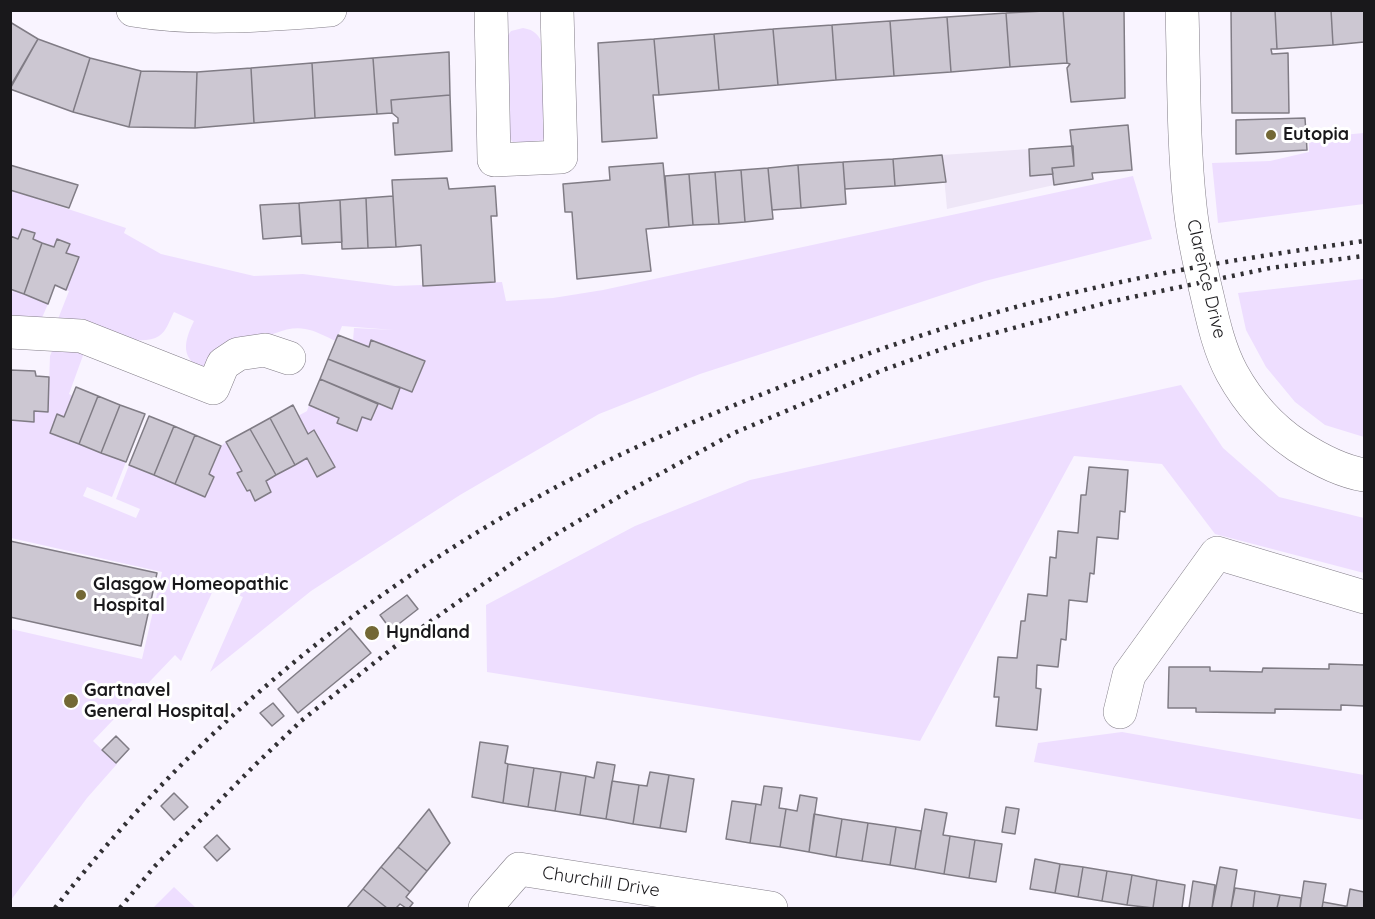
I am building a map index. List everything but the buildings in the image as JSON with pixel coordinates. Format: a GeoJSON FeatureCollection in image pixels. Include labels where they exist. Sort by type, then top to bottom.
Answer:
{"type":"FeatureCollection","features":[{"type":"Feature","properties":{"kind":"street"},"geometry":{"type":"LineString","coordinates":[[133,10],[200,16],[250,16],[330,10]]}},
{"type":"Feature","properties":{"kind":"street"},"geometry":{"type":"LineString","coordinates":[[491,10],[494,160],[561,157],[557,10]]}},
{"type":"Feature","properties":{"kind":"street","name":"Clarence Drive"},"geometry":{"type":"LineString","coordinates":[[1182,10],[1185,148],[1190,207],[1199,262],[1211,311],[1231,371],[1263,416],[1289,440],[1312,455],[1341,469],[1365,475]]}},
{"type":"Feature","properties":{"kind":"street"},"geometry":{"type":"LineString","coordinates":[[10,333],[81,336],[213,388],[224,364],[238,354],[265,350],[289,358]]}},
{"type":"Feature","properties":{"kind":"street"},"geometry":{"type":"LineString","coordinates":[[1120,712],[1129,675],[1217,553],[1365,597]]}},
{"type":"Feature","properties":{"kind":"street","name":"Churchill Drive"},"geometry":{"type":"LineString","coordinates":[[485,909],[519,869],[771,909]]}},
{"type":"Feature","properties":{"kind":"shaded area"},"geometry":{"type":"Polygon","coordinates":[[[523,28],[536,34],[543,46],[546,134],[540,144],[517,146],[506,131],[504,41],[511,31],[523,28]]]}},
{"type":"Feature","properties":{"kind":"shaded area"},"geometry":{"type":"Polygon","coordinates":[[[1364,133],[1364,204],[1218,223],[1212,163],[1270,161],[1309,152],[1309,138],[1364,133]]]}},
{"type":"Feature","properties":{"kind":"shaded area"},"geometry":{"type":"Polygon","coordinates":[[[1029,149],[1030,176],[1053,174],[1054,185],[947,209],[942,155],[1029,149]]]}},
{"type":"Feature","properties":{"kind":"shaded area"},"geometry":{"type":"Polygon","coordinates":[[[1133,176],[1152,239],[985,281],[700,374],[599,414],[460,495],[311,591],[210,672],[243,597],[215,586],[181,661],[175,655],[93,741],[117,764],[87,798],[11,900],[11,629],[142,659],[162,572],[11,538],[11,420],[34,422],[34,411],[48,412],[50,356],[54,346],[85,350],[69,394],[73,396],[64,417],[57,414],[50,433],[126,462],[112,497],[87,487],[83,496],[136,518],[140,509],[116,499],[129,465],[205,497],[214,477],[209,474],[221,446],[226,442],[242,471],[238,474],[255,501],[271,492],[266,481],[307,458],[317,476],[313,431],[308,434],[298,416],[307,411],[309,405],[339,418],[338,423],[356,431],[362,417],[371,420],[378,404],[392,409],[400,388],[413,392],[425,361],[372,340],[369,347],[353,341],[354,328],[394,330],[342,326],[336,341],[305,329],[281,331],[256,343],[211,373],[194,364],[187,353],[187,339],[194,321],[174,312],[162,334],[150,340],[124,339],[58,319],[69,291],[66,290],[78,257],[66,253],[70,244],[54,247],[33,239],[35,233],[22,229],[18,239],[11,236],[10,190],[126,228],[124,233],[161,254],[254,276],[303,274],[395,286],[502,282],[506,301],[553,298],[603,290],[1133,176]]]}},
{"type":"Feature","properties":{"kind":"shaded area"},"geometry":{"type":"Polygon","coordinates":[[[1364,279],[1364,437],[1325,425],[1295,402],[1266,367],[1246,330],[1238,293],[1364,279]]]}},
{"type":"Feature","properties":{"kind":"shaded area"},"geometry":{"type":"Polygon","coordinates":[[[13,290],[48,304],[41,320],[11,318],[13,290]]]}},
{"type":"Feature","properties":{"kind":"shaded area"},"geometry":{"type":"Polygon","coordinates":[[[1181,385],[1223,448],[1279,497],[1364,518],[1364,573],[1215,534],[1162,464],[1074,456],[920,741],[487,672],[486,605],[635,526],[750,480],[1181,385]]]}},
{"type":"Feature","properties":{"kind":"shaded area"},"geometry":{"type":"Polygon","coordinates":[[[1122,732],[1364,775],[1364,820],[1034,762],[1038,743],[1122,732]]]}},
{"type":"Feature","properties":{"kind":"shaded area"},"geometry":{"type":"Polygon","coordinates":[[[174,887],[196,908],[153,908],[174,887]]]}},
{"type":"Feature","properties":{"kind":"railway"},"geometry":{"type":"LineString","coordinates":[[55,908],[106,846],[160,787],[216,731],[274,679],[336,629],[466,539],[595,467],[747,400],[852,360],[1004,310],[1116,283],[1187,269],[1364,241]]}},
{"type":"Feature","properties":{"kind":"railway"},"geometry":{"type":"LineString","coordinates":[[120,908],[155,866],[301,721],[393,648],[558,533],[734,433],[883,370],[962,342],[1109,302],[1270,268],[1364,256]]}},
{"type":"Feature","properties":{"kind":"place","name":"Eutopia"},"geometry":{"type":"Point","coordinates":[1271,135]}},
{"type":"Feature","properties":{"kind":"place","name":"Glasgow Homeopathic Hospital"},"geometry":{"type":"Point","coordinates":[81,595]}},
{"type":"Feature","properties":{"kind":"place","name":"Hyndland"},"geometry":{"type":"Point","coordinates":[372,633]}},
{"type":"Feature","properties":{"kind":"place","name":"Gartnavel General Hospital"},"geometry":{"type":"Point","coordinates":[71,701]}}]}
